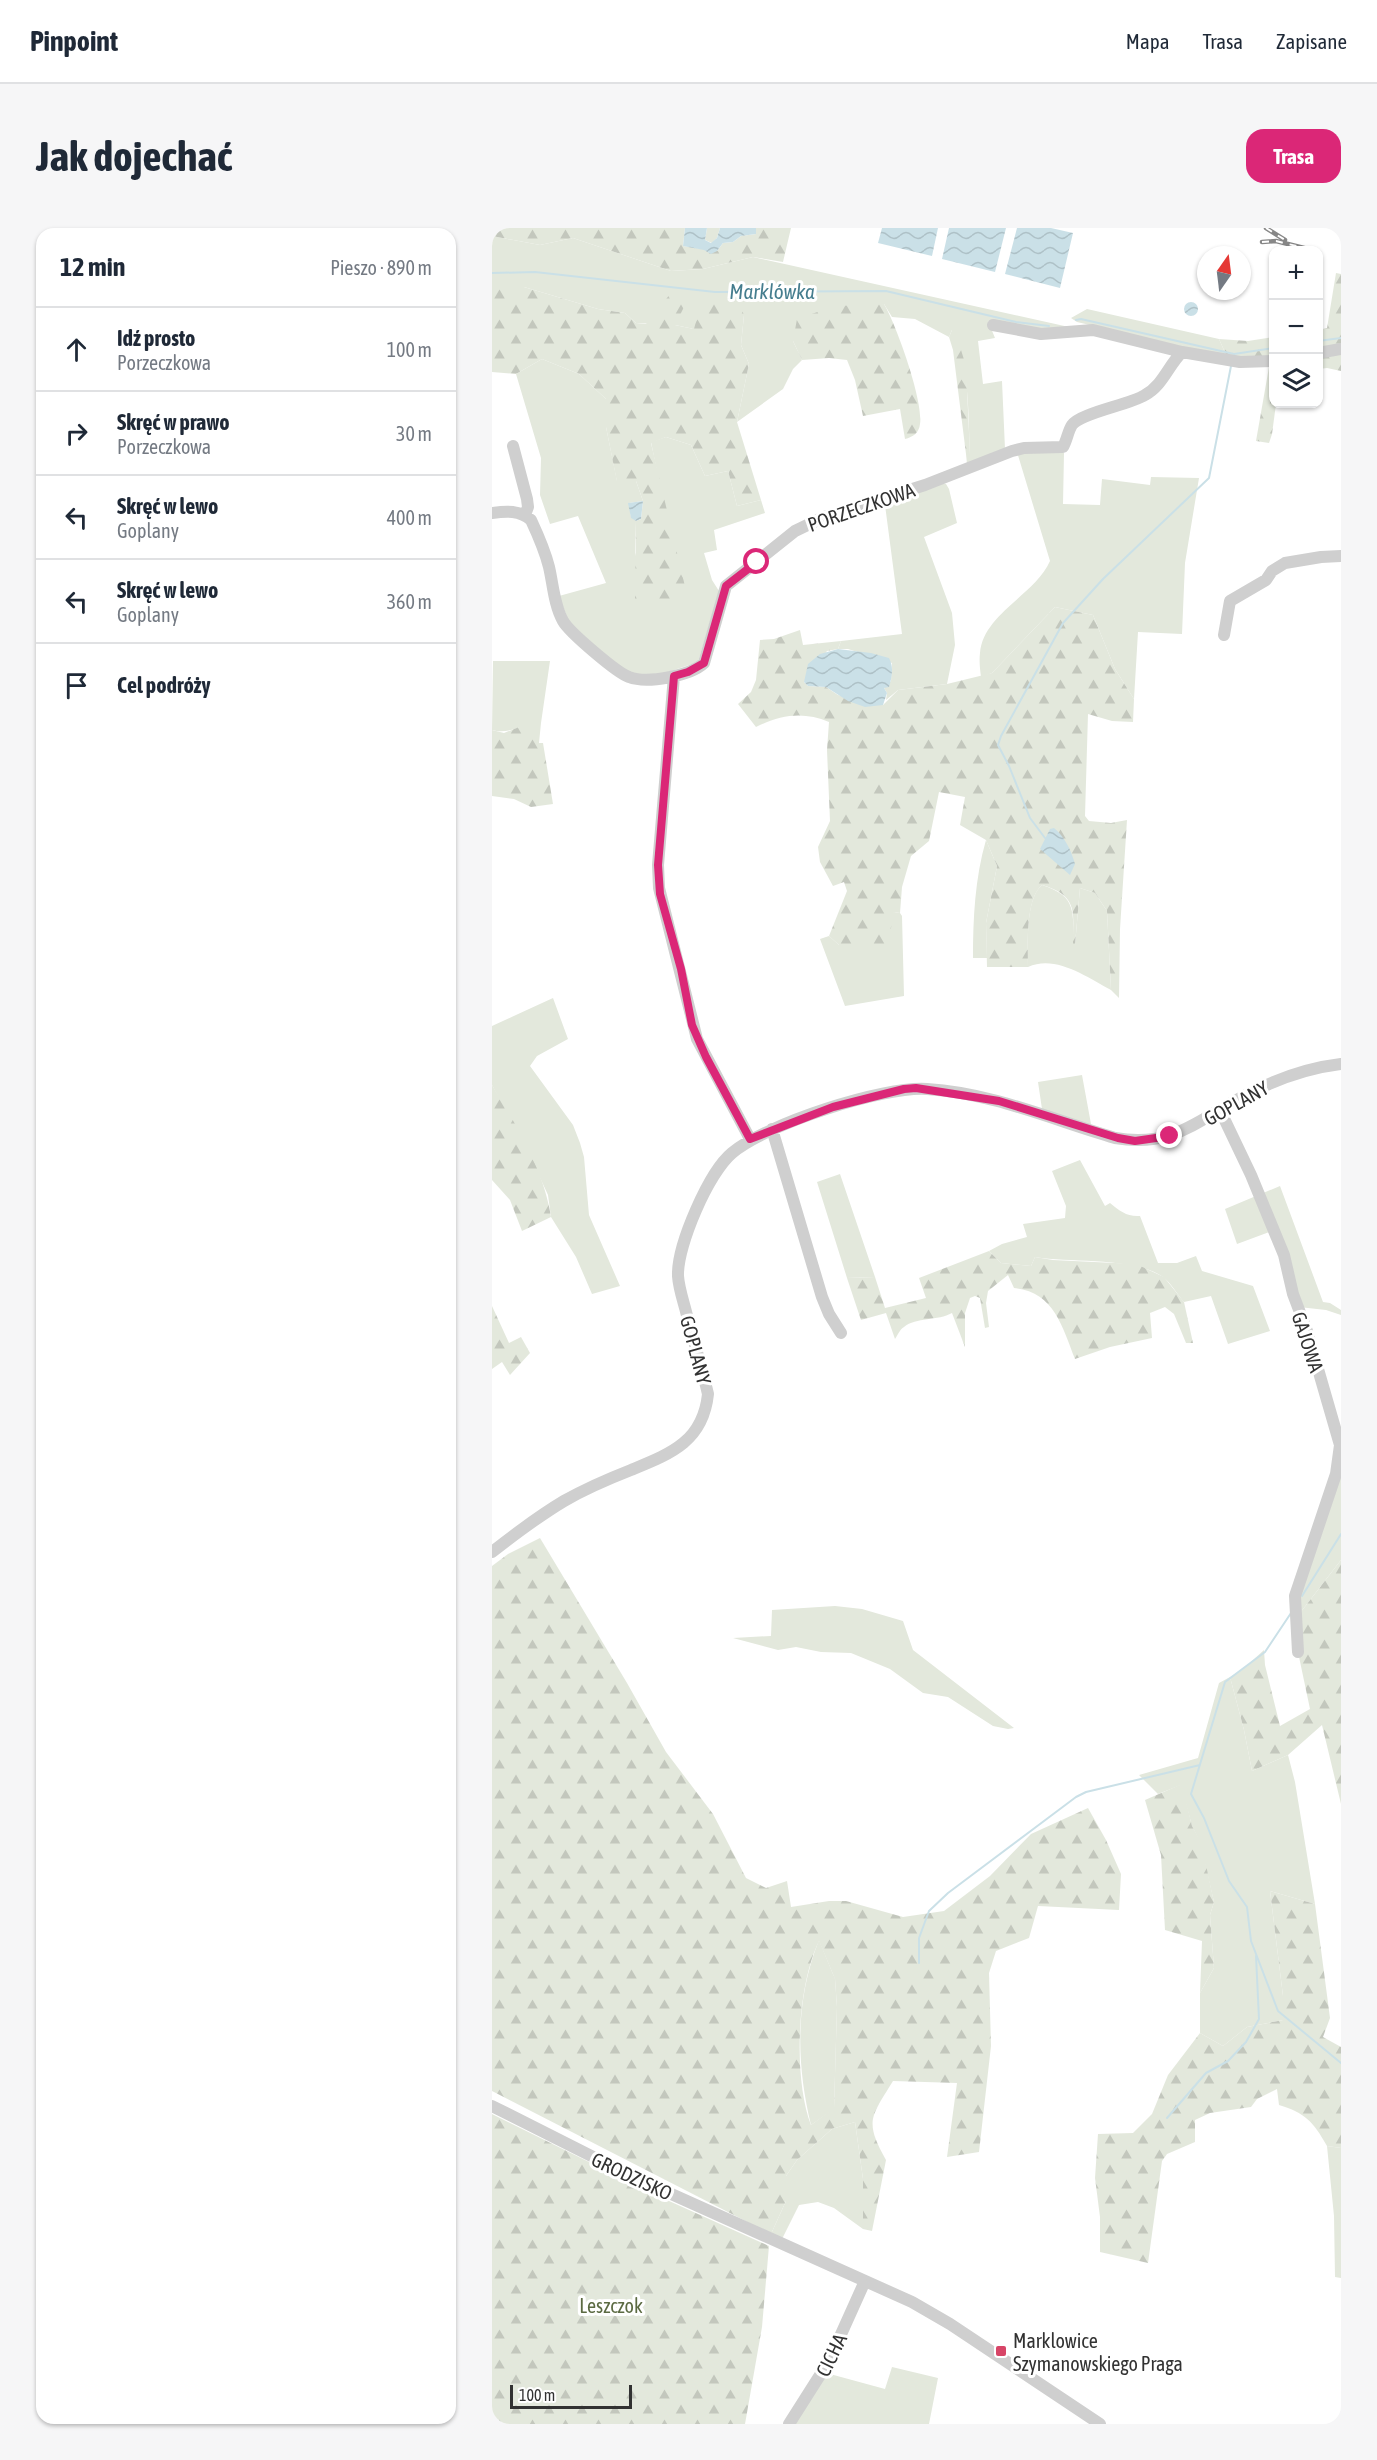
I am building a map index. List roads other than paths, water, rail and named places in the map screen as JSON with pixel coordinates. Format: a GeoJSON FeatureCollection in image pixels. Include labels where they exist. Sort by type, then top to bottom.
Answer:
{"type":"FeatureCollection","features":[{"type":"Feature","properties":{"kind":"street"},"geometry":{"type":"LineString","coordinates":[[993,325],[1041,334],[1093,330],[1182,352],[1240,362],[1269,361]]}},
{"type":"Feature","properties":{"kind":"street"},"geometry":{"type":"LineString","coordinates":[[1323,352],[1341,349]]}},
{"type":"Feature","properties":{"kind":"street","name":"PORZECZKOWA"},"geometry":{"type":"LineString","coordinates":[[513,446],[527,499],[528,507],[525,515],[531,520],[540,540],[549,564],[558,609],[568,629],[628,677],[647,679],[674,676],[688,672],[704,663],[726,586],[795,531],[825,517],[903,492],[1012,451],[1024,448],[1063,447],[1072,425],[1083,416],[1105,411],[1145,395],[1156,387],[1171,363],[1182,352]]}},
{"type":"Feature","properties":{"kind":"street"},"geometry":{"type":"LineString","coordinates":[[492,513],[514,512],[525,515]]}},
{"type":"Feature","properties":{"kind":"street"},"geometry":{"type":"LineString","coordinates":[[1224,635],[1230,601],[1266,580],[1278,566],[1298,560],[1341,556]]}},
{"type":"Feature","properties":{"kind":"street"},"geometry":{"type":"LineString","coordinates":[[674,676],[658,865],[659,888],[697,1039],[750,1139]]}},
{"type":"Feature","properties":{"kind":"street","name":"GOPLANY"},"geometry":{"type":"LineString","coordinates":[[492,1552],[535,1520],[591,1487],[665,1456],[688,1440],[701,1422],[708,1394],[680,1286],[678,1274],[680,1260],[694,1215],[708,1186],[729,1155],[750,1139],[833,1107],[916,1088],[999,1101],[1096,1132],[1135,1141],[1170,1136],[1193,1127],[1264,1086],[1303,1072],[1341,1064]]}},
{"type":"Feature","properties":{"kind":"street","name":"GAJOWA"},"geometry":{"type":"LineString","coordinates":[[1220,1110],[1247,1165],[1284,1255],[1293,1294],[1307,1331],[1340,1445],[1336,1474],[1295,1596],[1298,1652]]}},
{"type":"Feature","properties":{"kind":"street"},"geometry":{"type":"LineString","coordinates":[[772,1129],[822,1297],[828,1314],[841,1333]]}},
{"type":"Feature","properties":{"kind":"street","name":"GRODZISKO"},"geometry":{"type":"LineString","coordinates":[[492,2106],[629,2175],[912,2302],[950,2324],[1100,2424]]}},
{"type":"Feature","properties":{"kind":"street","name":"CICHA"},"geometry":{"type":"LineString","coordinates":[[789,2424],[829,2361],[865,2281]]}},
{"type":"Feature","properties":{"kind":"water"},"geometry":{"type":"Polygon","coordinates":[[[685,228],[707,228],[705,240],[711,243],[717,238],[720,228],[756,228],[756,234],[741,236],[733,242],[723,243],[717,251],[711,254],[704,250],[683,246],[685,228]]]}},
{"type":"Feature","properties":{"kind":"water"},"geometry":{"type":"Polygon","coordinates":[[[882,228],[938,228],[932,256],[878,243],[882,228]]]}},
{"type":"Feature","properties":{"kind":"water"},"geometry":{"type":"Polygon","coordinates":[[[949,228],[1006,228],[995,272],[942,259],[949,228]]]}},
{"type":"Feature","properties":{"kind":"water"},"geometry":{"type":"Polygon","coordinates":[[[1017,228],[1051,228],[1073,233],[1060,288],[1005,274],[1017,228]]]}},
{"type":"Feature","properties":{"kind":"water"},"geometry":{"type":"Polygon","coordinates":[[[1188,302],[1194,302],[1198,309],[1194,316],[1188,316],[1184,312],[1184,306],[1188,302]]]}},
{"type":"Feature","properties":{"kind":"water"},"geometry":{"type":"Polygon","coordinates":[[[643,501],[641,519],[636,521],[631,518],[628,503],[643,501]]]}},
{"type":"Feature","properties":{"kind":"water"},"geometry":{"type":"Polygon","coordinates":[[[838,649],[889,658],[892,665],[892,676],[889,687],[884,688],[887,693],[883,705],[865,707],[848,701],[826,687],[808,686],[804,682],[808,664],[820,654],[838,649]]]}},
{"type":"Feature","properties":{"kind":"water"},"geometry":{"type":"Polygon","coordinates":[[[1054,828],[1064,840],[1075,864],[1070,875],[1040,849],[1050,829],[1054,828]]]}},
{"type":"Feature","properties":{"kind":"waterway","name":"Marklówka"},"geometry":{"type":"LineString","coordinates":[[492,273],[535,272],[715,292],[886,291],[1016,322],[1049,326]]}},
{"type":"Feature","properties":{"kind":"waterway","name":"Marklówka"},"geometry":{"type":"LineString","coordinates":[[1076,320],[1081,319],[1234,354],[1269,349]]}},
{"type":"Feature","properties":{"kind":"waterway","name":"Marklówka"},"geometry":{"type":"LineString","coordinates":[[1323,340],[1341,338]]}},
{"type":"Feature","properties":{"kind":"waterway"},"geometry":{"type":"LineString","coordinates":[[1045,838],[1030,818],[998,745],[1001,736],[1063,623],[1103,579],[1209,478],[1231,366]]}},
{"type":"Feature","properties":{"kind":"waterway"},"geometry":{"type":"LineString","coordinates":[[1302,1596],[1341,1534]]}},
{"type":"Feature","properties":{"kind":"waterway"},"geometry":{"type":"LineString","coordinates":[[1291,1613],[1265,1652],[1225,1682],[1191,1794],[1204,1818],[1229,1881],[1247,1907],[1251,1941],[1278,2011],[1341,2063]]}},
{"type":"Feature","properties":{"kind":"waterway"},"geometry":{"type":"LineString","coordinates":[[919,1963],[919,1938],[929,1911],[948,1893],[1076,1797],[1086,1792],[1200,1765]]}},
{"type":"Feature","properties":{"kind":"waterway"},"geometry":{"type":"LineString","coordinates":[[1167,2118],[1206,2073],[1228,2061],[1246,2042],[1259,2019],[1256,1956]]}},
{"type":"Feature","properties":{"kind":"railway"},"geometry":{"type":"LineString","coordinates":[[1266,228],[1285,240]]}},
{"type":"Feature","properties":{"kind":"railway"},"geometry":{"type":"LineString","coordinates":[[1262,242],[1276,241],[1296,246]]}},
{"type":"Feature","properties":{"kind":"place","name":"Marklowice Szymanowskiego Praga"},"geometry":{"type":"Point","coordinates":[1001,2351]}},
{"type":"Feature","properties":{"kind":"park label","name":"Leszczok"},"geometry":{"type":"Point","coordinates":[611,2305]}}]}
